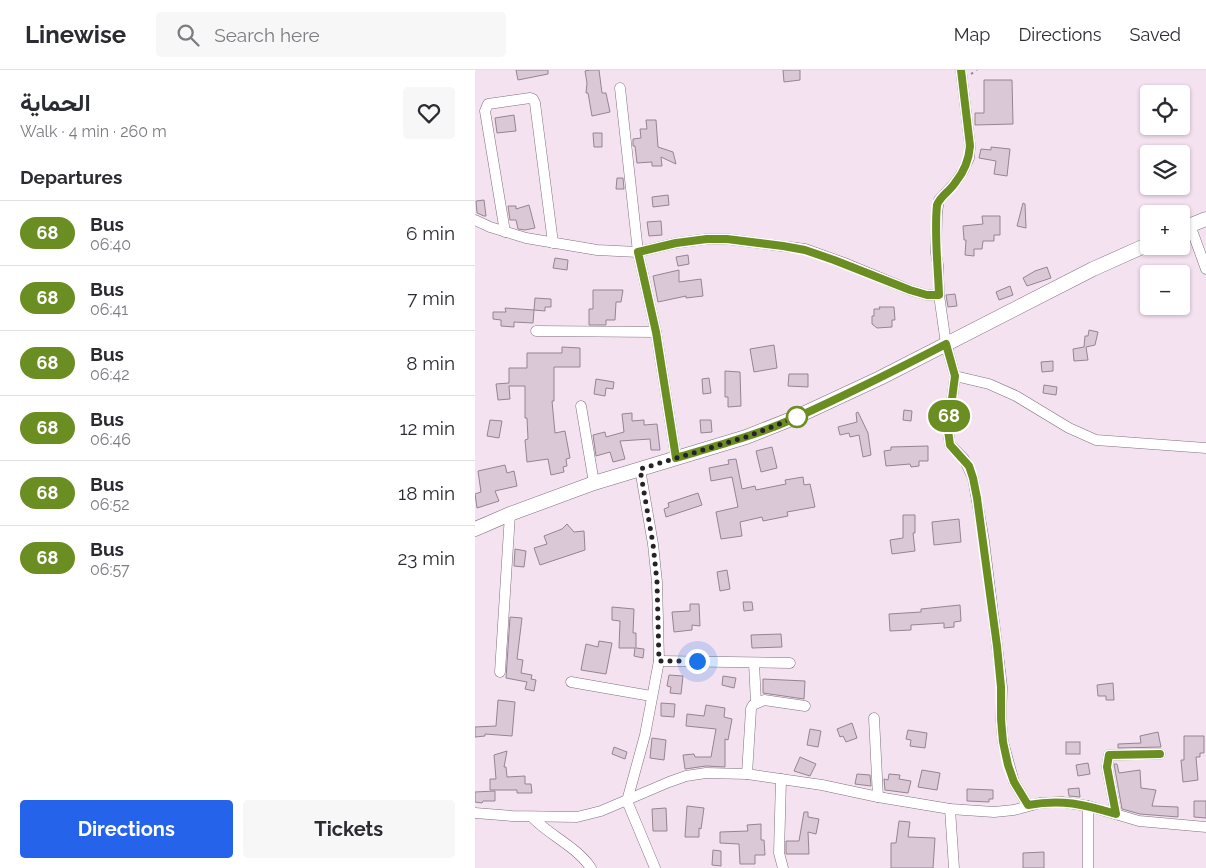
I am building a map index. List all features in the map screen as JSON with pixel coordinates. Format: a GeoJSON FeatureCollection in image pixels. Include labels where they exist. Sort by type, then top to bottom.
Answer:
{"type":"FeatureCollection","features":[{"type":"Feature","properties":{"kind":"main road"},"geometry":{"type":"LineString","coordinates":[[1190,225],[1206,219]]}},
{"type":"Feature","properties":{"kind":"main road"},"geometry":{"type":"LineString","coordinates":[[475,529],[594,483],[746,437],[794,418],[880,378],[1093,269],[1140,248]]}},
{"type":"Feature","properties":{"kind":"street"},"geometry":{"type":"LineString","coordinates":[[961,70],[970,146],[969,158],[955,183],[939,200],[937,205],[936,253],[939,295],[946,344],[955,376],[948,430],[950,445],[964,459],[973,478],[984,541],[997,646],[1003,742],[1014,782],[1028,805]]}},
{"type":"Feature","properties":{"kind":"street"},"geometry":{"type":"LineString","coordinates":[[620,88],[638,252],[656,332],[676,458]]}},
{"type":"Feature","properties":{"kind":"street"},"geometry":{"type":"LineString","coordinates":[[505,232],[485,107],[488,104],[530,98],[535,103],[553,243]]}},
{"type":"Feature","properties":{"kind":"street"},"geometry":{"type":"LineString","coordinates":[[475,220],[505,232],[553,243],[597,250],[638,252],[676,243],[707,239],[727,239],[783,246],[805,250],[839,261],[910,290],[927,295],[939,295]]}},
{"type":"Feature","properties":{"kind":"street"},"geometry":{"type":"LineString","coordinates":[[1190,235],[1206,268]]}},
{"type":"Feature","properties":{"kind":"street"},"geometry":{"type":"LineString","coordinates":[[536,331],[656,332]]}},
{"type":"Feature","properties":{"kind":"street"},"geometry":{"type":"LineString","coordinates":[[955,376],[998,388],[1044,412],[1069,428],[1096,440],[1206,448]]}},
{"type":"Feature","properties":{"kind":"street"},"geometry":{"type":"LineString","coordinates":[[581,406],[594,483]]}},
{"type":"Feature","properties":{"kind":"street"},"geometry":{"type":"LineString","coordinates":[[640,469],[653,544],[657,582],[659,661],[645,735],[627,801],[655,868]]}},
{"type":"Feature","properties":{"kind":"street"},"geometry":{"type":"LineString","coordinates":[[500,672],[510,514]]}},
{"type":"Feature","properties":{"kind":"street"},"geometry":{"type":"LineString","coordinates":[[659,661],[790,664]]}},
{"type":"Feature","properties":{"kind":"street"},"geometry":{"type":"LineString","coordinates":[[747,774],[751,709],[755,703],[754,663]]}},
{"type":"Feature","properties":{"kind":"street"},"geometry":{"type":"LineString","coordinates":[[571,682],[651,696]]}},
{"type":"Feature","properties":{"kind":"street"},"geometry":{"type":"LineString","coordinates":[[755,703],[770,700],[805,706]]}},
{"type":"Feature","properties":{"kind":"street"},"geometry":{"type":"LineString","coordinates":[[874,718],[878,797]]}},
{"type":"Feature","properties":{"kind":"street"},"geometry":{"type":"LineString","coordinates":[[1116,814],[1107,767],[1109,755],[1160,754]]}},
{"type":"Feature","properties":{"kind":"street"},"geometry":{"type":"LineString","coordinates":[[475,813],[532,817],[577,816],[601,811],[686,776],[706,773],[747,774],[822,785],[950,809],[995,812],[1014,810],[1028,805],[1062,802],[1087,806],[1139,821],[1206,827]]}},
{"type":"Feature","properties":{"kind":"street"},"geometry":{"type":"LineString","coordinates":[[781,779],[779,853],[783,868]]}},
{"type":"Feature","properties":{"kind":"street"},"geometry":{"type":"LineString","coordinates":[[1087,806],[1088,868]]}},
{"type":"Feature","properties":{"kind":"street"},"geometry":{"type":"LineString","coordinates":[[950,809],[954,868]]}},
{"type":"Feature","properties":{"kind":"street"},"geometry":{"type":"LineString","coordinates":[[532,817],[575,850],[591,868]]}},
{"type":"Feature","properties":{"kind":"building"},"geometry":{"type":"Polygon","coordinates":[[[516,70],[548,70],[548,74],[518,80],[516,70]]]}},
{"type":"Feature","properties":{"kind":"building"},"geometry":{"type":"Polygon","coordinates":[[[599,70],[602,93],[606,93],[610,112],[592,116],[588,93],[586,93],[585,71],[599,70]]]}},
{"type":"Feature","properties":{"kind":"building"},"geometry":{"type":"Polygon","coordinates":[[[783,70],[800,70],[800,80],[784,82],[783,70]]]}},
{"type":"Feature","properties":{"kind":"building"},"geometry":{"type":"Polygon","coordinates":[[[984,80],[1012,80],[1013,124],[975,125],[975,113],[984,113],[984,80]]]}},
{"type":"Feature","properties":{"kind":"building"},"geometry":{"type":"Polygon","coordinates":[[[514,115],[516,131],[497,133],[495,118],[514,115]]]}},
{"type":"Feature","properties":{"kind":"building"},"geometry":{"type":"Polygon","coordinates":[[[646,120],[656,120],[658,147],[673,152],[676,164],[661,157],[662,166],[652,166],[652,162],[637,163],[633,139],[641,138],[640,129],[647,129],[646,120]]]}},
{"type":"Feature","properties":{"kind":"building"},"geometry":{"type":"Polygon","coordinates":[[[593,133],[602,133],[602,147],[594,147],[593,133]]]}},
{"type":"Feature","properties":{"kind":"building"},"geometry":{"type":"Polygon","coordinates":[[[991,147],[1010,149],[1007,176],[994,174],[996,161],[979,158],[981,149],[991,150],[991,147]]]}},
{"type":"Feature","properties":{"kind":"building"},"geometry":{"type":"Polygon","coordinates":[[[617,178],[623,178],[624,189],[616,189],[617,178]]]}},
{"type":"Feature","properties":{"kind":"building"},"geometry":{"type":"Polygon","coordinates":[[[668,195],[669,205],[653,207],[652,197],[668,195]]]}},
{"type":"Feature","properties":{"kind":"building"},"geometry":{"type":"Polygon","coordinates":[[[484,200],[486,216],[477,213],[476,201],[484,200]]]}},
{"type":"Feature","properties":{"kind":"building"},"geometry":{"type":"Polygon","coordinates":[[[1023,203],[1025,204],[1026,228],[1017,226],[1023,203]]]}},
{"type":"Feature","properties":{"kind":"building"},"geometry":{"type":"Polygon","coordinates":[[[529,205],[535,228],[518,229],[516,220],[510,220],[508,206],[516,206],[516,209],[529,205]]]}},
{"type":"Feature","properties":{"kind":"building"},"geometry":{"type":"Polygon","coordinates":[[[982,216],[1000,216],[1000,235],[994,235],[994,241],[983,241],[982,249],[974,249],[974,256],[965,255],[966,240],[964,240],[963,226],[983,224],[982,216]]]}},
{"type":"Feature","properties":{"kind":"building"},"geometry":{"type":"Polygon","coordinates":[[[661,221],[662,235],[649,236],[647,222],[661,221]]]}},
{"type":"Feature","properties":{"kind":"building"},"geometry":{"type":"Polygon","coordinates":[[[688,255],[689,264],[678,266],[676,257],[688,255]]]}},
{"type":"Feature","properties":{"kind":"building"},"geometry":{"type":"Polygon","coordinates":[[[555,258],[568,260],[567,270],[553,268],[555,258]]]}},
{"type":"Feature","properties":{"kind":"building"},"geometry":{"type":"Polygon","coordinates":[[[1047,267],[1051,278],[1027,286],[1023,278],[1047,267]]]}},
{"type":"Feature","properties":{"kind":"building"},"geometry":{"type":"Polygon","coordinates":[[[679,270],[679,282],[701,279],[703,296],[686,298],[686,296],[658,302],[653,276],[679,270]]]}},
{"type":"Feature","properties":{"kind":"building"},"geometry":{"type":"Polygon","coordinates":[[[1010,286],[1013,295],[999,300],[996,292],[1010,286]]]}},
{"type":"Feature","properties":{"kind":"building"},"geometry":{"type":"Polygon","coordinates":[[[593,290],[623,290],[621,302],[616,302],[615,320],[606,320],[606,325],[589,325],[589,309],[593,309],[593,290]]]}},
{"type":"Feature","properties":{"kind":"building"},"geometry":{"type":"Polygon","coordinates":[[[955,294],[957,306],[948,307],[946,295],[955,294]]]}},
{"type":"Feature","properties":{"kind":"building"},"geometry":{"type":"Polygon","coordinates":[[[535,298],[551,299],[551,307],[545,307],[545,311],[534,310],[535,298]]]}},
{"type":"Feature","properties":{"kind":"building"},"geometry":{"type":"Polygon","coordinates":[[[879,307],[894,307],[895,320],[892,320],[892,327],[877,328],[872,324],[874,309],[880,309],[879,307]]]}},
{"type":"Feature","properties":{"kind":"building"},"geometry":{"type":"Polygon","coordinates":[[[505,308],[534,310],[533,323],[514,322],[514,327],[501,326],[501,320],[493,319],[493,312],[506,312],[505,308]]]}},
{"type":"Feature","properties":{"kind":"building"},"geometry":{"type":"Polygon","coordinates":[[[1089,330],[1098,332],[1095,345],[1086,347],[1088,360],[1074,361],[1073,349],[1084,347],[1085,336],[1088,336],[1089,330]]]}},
{"type":"Feature","properties":{"kind":"building"},"geometry":{"type":"Polygon","coordinates":[[[774,345],[777,368],[754,372],[750,349],[774,345]]]}},
{"type":"Feature","properties":{"kind":"building"},"geometry":{"type":"Polygon","coordinates":[[[562,347],[580,348],[580,367],[554,367],[554,401],[552,401],[555,433],[565,431],[570,458],[566,459],[567,466],[563,467],[564,472],[551,475],[548,459],[527,462],[525,440],[528,439],[527,418],[525,418],[525,386],[509,386],[510,399],[498,400],[496,384],[509,383],[509,368],[527,368],[527,353],[562,353],[562,347]]]}},
{"type":"Feature","properties":{"kind":"building"},"geometry":{"type":"Polygon","coordinates":[[[1053,361],[1053,371],[1042,372],[1041,362],[1053,361]]]}},
{"type":"Feature","properties":{"kind":"building"},"geometry":{"type":"Polygon","coordinates":[[[725,371],[740,372],[741,406],[728,407],[728,397],[725,397],[725,371]]]}},
{"type":"Feature","properties":{"kind":"building"},"geometry":{"type":"Polygon","coordinates":[[[789,374],[808,374],[808,387],[788,386],[789,374]]]}},
{"type":"Feature","properties":{"kind":"building"},"geometry":{"type":"Polygon","coordinates":[[[709,378],[711,393],[703,394],[702,379],[709,378]]]}},
{"type":"Feature","properties":{"kind":"building"},"geometry":{"type":"Polygon","coordinates":[[[596,379],[614,382],[613,389],[606,388],[605,396],[594,394],[596,379]]]}},
{"type":"Feature","properties":{"kind":"building"},"geometry":{"type":"Polygon","coordinates":[[[1044,385],[1057,387],[1056,395],[1043,393],[1044,385]]]}},
{"type":"Feature","properties":{"kind":"building"},"geometry":{"type":"Polygon","coordinates":[[[904,410],[912,411],[911,421],[903,420],[904,410]]]}},
{"type":"Feature","properties":{"kind":"building"},"geometry":{"type":"Polygon","coordinates":[[[858,412],[868,433],[871,455],[863,457],[859,435],[850,437],[849,433],[840,435],[838,427],[857,422],[856,413],[858,412]]]}},
{"type":"Feature","properties":{"kind":"building"},"geometry":{"type":"Polygon","coordinates":[[[632,413],[632,421],[644,420],[644,425],[657,424],[660,450],[651,450],[650,439],[620,441],[625,459],[613,462],[610,452],[596,456],[593,435],[605,432],[606,437],[624,432],[622,414],[632,413]]]}},
{"type":"Feature","properties":{"kind":"building"},"geometry":{"type":"Polygon","coordinates":[[[490,420],[502,421],[499,438],[487,436],[490,420]]]}},
{"type":"Feature","properties":{"kind":"building"},"geometry":{"type":"Polygon","coordinates":[[[700,420],[711,420],[712,432],[701,433],[700,420]]]}},
{"type":"Feature","properties":{"kind":"building"},"geometry":{"type":"Polygon","coordinates":[[[928,446],[928,461],[919,461],[919,466],[911,467],[910,464],[886,466],[884,451],[891,450],[891,447],[928,446]]]}},
{"type":"Feature","properties":{"kind":"building"},"geometry":{"type":"Polygon","coordinates":[[[772,447],[777,468],[761,472],[756,451],[772,447]]]}},
{"type":"Feature","properties":{"kind":"building"},"geometry":{"type":"Polygon","coordinates":[[[736,459],[742,489],[755,486],[756,490],[786,484],[785,480],[803,477],[804,485],[810,484],[815,507],[787,512],[788,516],[763,521],[762,517],[740,522],[742,536],[721,539],[716,512],[738,507],[732,477],[711,481],[709,468],[729,464],[728,460],[736,459]]]}},
{"type":"Feature","properties":{"kind":"building"},"geometry":{"type":"Polygon","coordinates":[[[505,465],[507,473],[514,471],[517,486],[495,491],[499,501],[477,508],[475,494],[481,492],[478,471],[505,465]]]}},
{"type":"Feature","properties":{"kind":"building"},"geometry":{"type":"Polygon","coordinates":[[[698,493],[702,505],[666,517],[664,509],[669,507],[668,503],[698,493]]]}},
{"type":"Feature","properties":{"kind":"building"},"geometry":{"type":"Polygon","coordinates":[[[903,515],[915,515],[915,533],[913,533],[915,551],[892,554],[890,540],[903,538],[903,515]]]}},
{"type":"Feature","properties":{"kind":"building"},"geometry":{"type":"Polygon","coordinates":[[[959,519],[961,542],[934,545],[932,522],[959,519]]]}},
{"type":"Feature","properties":{"kind":"building"},"geometry":{"type":"Polygon","coordinates":[[[567,524],[574,532],[584,531],[585,550],[540,565],[534,548],[547,544],[544,536],[562,529],[567,524]]]}},
{"type":"Feature","properties":{"kind":"building"},"geometry":{"type":"Polygon","coordinates":[[[515,549],[526,551],[524,567],[514,566],[515,549]]]}},
{"type":"Feature","properties":{"kind":"building"},"geometry":{"type":"Polygon","coordinates":[[[727,570],[730,589],[720,591],[717,572],[727,570]]]}},
{"type":"Feature","properties":{"kind":"building"},"geometry":{"type":"Polygon","coordinates":[[[743,602],[752,602],[753,610],[744,611],[743,602]]]}},
{"type":"Feature","properties":{"kind":"building"},"geometry":{"type":"Polygon","coordinates":[[[690,604],[699,604],[700,626],[692,625],[692,630],[674,632],[672,612],[690,611],[690,604]]]}},
{"type":"Feature","properties":{"kind":"building"},"geometry":{"type":"Polygon","coordinates":[[[960,605],[961,621],[954,622],[954,627],[944,628],[944,623],[911,625],[911,630],[890,631],[889,614],[921,612],[921,609],[960,605]]]}},
{"type":"Feature","properties":{"kind":"building"},"geometry":{"type":"Polygon","coordinates":[[[612,607],[634,609],[633,633],[636,633],[636,648],[644,649],[643,658],[634,656],[635,648],[619,648],[620,621],[612,620],[612,607]]]}},
{"type":"Feature","properties":{"kind":"building"},"geometry":{"type":"Polygon","coordinates":[[[510,617],[522,618],[517,659],[523,660],[521,673],[532,675],[531,679],[536,680],[534,691],[525,689],[527,682],[506,678],[510,617]]]}},
{"type":"Feature","properties":{"kind":"building"},"geometry":{"type":"Polygon","coordinates":[[[781,634],[782,647],[752,648],[751,635],[781,634]]]}},
{"type":"Feature","properties":{"kind":"building"},"geometry":{"type":"Polygon","coordinates":[[[599,641],[612,643],[606,674],[581,670],[586,644],[598,647],[599,641]]]}},
{"type":"Feature","properties":{"kind":"building"},"geometry":{"type":"Polygon","coordinates":[[[669,675],[683,676],[681,694],[670,693],[671,687],[667,686],[669,675]]]}},
{"type":"Feature","properties":{"kind":"building"},"geometry":{"type":"Polygon","coordinates":[[[723,676],[736,678],[734,688],[722,685],[723,676]]]}},
{"type":"Feature","properties":{"kind":"building"},"geometry":{"type":"Polygon","coordinates":[[[763,679],[805,681],[804,699],[763,693],[763,679]]]}},
{"type":"Feature","properties":{"kind":"building"},"geometry":{"type":"Polygon","coordinates":[[[1113,683],[1114,700],[1106,700],[1106,696],[1098,696],[1097,685],[1113,683]]]}},
{"type":"Feature","properties":{"kind":"building"},"geometry":{"type":"Polygon","coordinates":[[[498,700],[515,702],[512,736],[485,734],[485,736],[475,737],[475,727],[496,726],[498,700]]]}},
{"type":"Feature","properties":{"kind":"building"},"geometry":{"type":"Polygon","coordinates":[[[661,703],[675,704],[674,717],[661,716],[661,703]]]}},
{"type":"Feature","properties":{"kind":"building"},"geometry":{"type":"Polygon","coordinates":[[[706,705],[725,708],[724,717],[732,719],[728,740],[725,739],[725,767],[706,766],[685,769],[683,755],[694,754],[695,757],[711,757],[716,729],[686,726],[687,714],[704,716],[706,705]]]}},
{"type":"Feature","properties":{"kind":"building"},"geometry":{"type":"Polygon","coordinates":[[[852,723],[857,738],[846,742],[843,736],[840,737],[837,729],[852,723]]]}},
{"type":"Feature","properties":{"kind":"building"},"geometry":{"type":"Polygon","coordinates":[[[810,729],[821,731],[818,747],[807,745],[810,729]]]}},
{"type":"Feature","properties":{"kind":"building"},"geometry":{"type":"Polygon","coordinates":[[[908,730],[927,733],[925,748],[910,746],[911,740],[906,739],[908,730]]]}},
{"type":"Feature","properties":{"kind":"building"},"geometry":{"type":"Polygon","coordinates":[[[1158,732],[1161,747],[1118,748],[1118,744],[1141,743],[1140,736],[1158,732]]]}},
{"type":"Feature","properties":{"kind":"building"},"geometry":{"type":"Polygon","coordinates":[[[1184,736],[1204,736],[1204,753],[1200,753],[1200,757],[1196,757],[1198,780],[1183,782],[1181,760],[1184,760],[1184,736]]]}},
{"type":"Feature","properties":{"kind":"building"},"geometry":{"type":"Polygon","coordinates":[[[652,738],[666,740],[664,760],[650,758],[652,738]]]}},
{"type":"Feature","properties":{"kind":"building"},"geometry":{"type":"Polygon","coordinates":[[[1066,742],[1080,742],[1080,754],[1066,754],[1066,742]]]}},
{"type":"Feature","properties":{"kind":"building"},"geometry":{"type":"Polygon","coordinates":[[[614,747],[627,752],[625,759],[612,754],[614,747]]]}},
{"type":"Feature","properties":{"kind":"building"},"geometry":{"type":"Polygon","coordinates":[[[507,751],[504,767],[506,767],[507,777],[525,776],[525,784],[531,784],[532,793],[517,793],[517,790],[490,790],[490,779],[496,779],[494,755],[507,751]]]}},
{"type":"Feature","properties":{"kind":"building"},"geometry":{"type":"Polygon","coordinates":[[[800,757],[816,764],[810,776],[794,771],[800,757]]]}},
{"type":"Feature","properties":{"kind":"building"},"geometry":{"type":"Polygon","coordinates":[[[1088,763],[1090,774],[1078,776],[1076,765],[1088,763]]]}},
{"type":"Feature","properties":{"kind":"building"},"geometry":{"type":"Polygon","coordinates":[[[1114,764],[1117,764],[1119,773],[1140,770],[1141,788],[1156,790],[1152,806],[1178,807],[1178,817],[1140,814],[1122,809],[1114,764]]]}},
{"type":"Feature","properties":{"kind":"building"},"geometry":{"type":"Polygon","coordinates":[[[922,770],[940,773],[937,790],[918,787],[922,770]]]}},
{"type":"Feature","properties":{"kind":"building"},"geometry":{"type":"Polygon","coordinates":[[[857,774],[870,775],[871,786],[855,784],[857,774]]]}},
{"type":"Feature","properties":{"kind":"building"},"geometry":{"type":"Polygon","coordinates":[[[889,774],[900,775],[899,779],[911,781],[908,793],[885,790],[884,779],[888,780],[889,774]]]}},
{"type":"Feature","properties":{"kind":"building"},"geometry":{"type":"Polygon","coordinates":[[[1079,788],[1080,797],[1069,796],[1068,789],[1079,788]]]}},
{"type":"Feature","properties":{"kind":"building"},"geometry":{"type":"Polygon","coordinates":[[[967,789],[993,790],[993,799],[989,799],[989,802],[967,801],[967,789]]]}},
{"type":"Feature","properties":{"kind":"building"},"geometry":{"type":"Polygon","coordinates":[[[495,791],[495,801],[475,802],[475,792],[495,791]]]}},
{"type":"Feature","properties":{"kind":"building"},"geometry":{"type":"Polygon","coordinates":[[[1194,801],[1206,801],[1206,818],[1194,817],[1194,801]]]}},
{"type":"Feature","properties":{"kind":"building"},"geometry":{"type":"Polygon","coordinates":[[[687,806],[704,808],[701,829],[699,828],[699,837],[685,837],[687,806]]]}},
{"type":"Feature","properties":{"kind":"building"},"geometry":{"type":"Polygon","coordinates":[[[666,808],[667,831],[653,831],[652,809],[666,808]]]}},
{"type":"Feature","properties":{"kind":"building"},"geometry":{"type":"Polygon","coordinates":[[[804,812],[808,812],[808,817],[819,819],[816,834],[808,832],[809,854],[786,854],[786,841],[799,841],[804,812]]]}},
{"type":"Feature","properties":{"kind":"building"},"geometry":{"type":"Polygon","coordinates":[[[899,821],[910,822],[908,837],[935,838],[933,868],[891,868],[891,843],[896,843],[899,821]]]}},
{"type":"Feature","properties":{"kind":"building"},"geometry":{"type":"Polygon","coordinates":[[[761,824],[761,840],[764,840],[765,855],[755,855],[755,864],[740,864],[739,844],[720,843],[720,832],[748,831],[747,825],[761,824]]]}},
{"type":"Feature","properties":{"kind":"building"},"geometry":{"type":"Polygon","coordinates":[[[713,850],[721,851],[721,866],[712,865],[713,850]]]}},
{"type":"Feature","properties":{"kind":"building"},"geometry":{"type":"Polygon","coordinates":[[[1044,852],[1044,868],[1023,868],[1023,853],[1044,852]]]}},
{"type":"Feature","properties":{"kind":"bus line","name":"68"},"geometry":{"type":"LineString","coordinates":[[961,70],[969,128],[969,158],[955,183],[939,200],[937,205],[936,253],[939,295],[927,295],[910,290],[834,260],[805,250],[783,246],[727,239],[707,239],[676,243],[638,252],[656,332],[676,458],[746,437],[794,418],[880,378],[946,344],[955,376],[948,430],[950,445],[969,466],[977,498],[997,646],[1002,701],[1003,742],[1014,782],[1028,805],[1062,802],[1087,806],[1116,814],[1108,776],[1107,759],[1109,755],[1160,754]]}},
{"type":"Feature","properties":{"kind":"route"},"geometry":{"type":"LineString","coordinates":[[697,661],[659,661],[657,582],[653,544],[640,469],[746,437],[797,417]]}}]}
